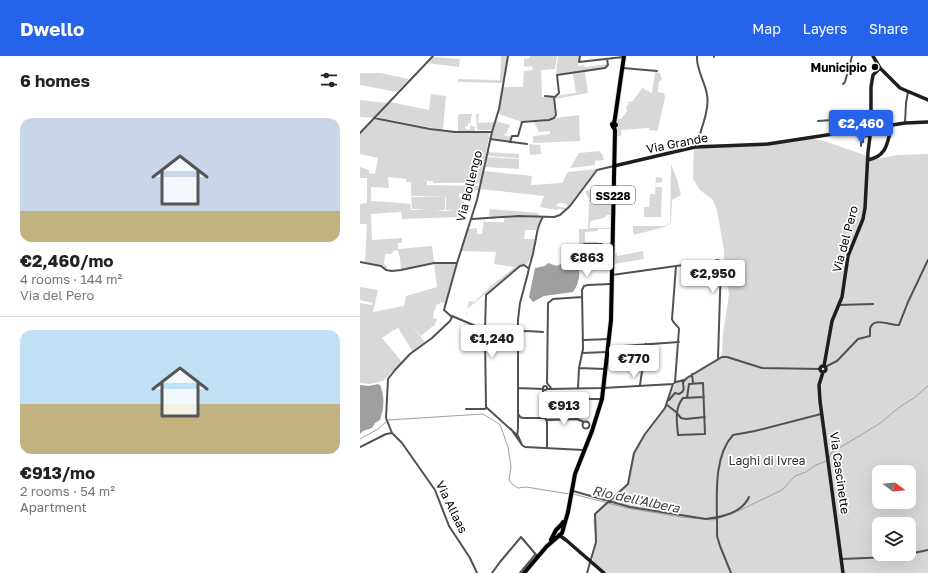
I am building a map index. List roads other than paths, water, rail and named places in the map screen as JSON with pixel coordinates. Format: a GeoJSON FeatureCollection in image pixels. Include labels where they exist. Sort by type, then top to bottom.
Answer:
{"type":"FeatureCollection","features":[{"type":"Feature","properties":{"kind":"main road","name":"SS228"},"geometry":{"type":"LineString","coordinates":[[524,573],[536,556],[559,533],[566,516],[575,474],[602,399],[610,339],[614,125],[624,56]]}},
{"type":"Feature","properties":{"kind":"street"},"geometry":{"type":"LineString","coordinates":[[360,133],[433,56]]}},
{"type":"Feature","properties":{"kind":"street","name":"Via Bollengo"},"geometry":{"type":"LineString","coordinates":[[451,315],[444,310],[478,197],[490,139],[499,109],[508,56]]}},
{"type":"Feature","properties":{"kind":"street"},"geometry":{"type":"LineString","coordinates":[[580,56],[579,62],[624,56]]}},
{"type":"Feature","properties":{"kind":"street"},"geometry":{"type":"LineString","coordinates":[[696,56],[697,67],[706,89],[708,100],[696,146]]}},
{"type":"Feature","properties":{"kind":"street"},"geometry":{"type":"LineString","coordinates":[[843,84],[845,82],[852,56]]}},
{"type":"Feature","properties":{"kind":"street"},"geometry":{"type":"LineString","coordinates":[[872,56],[880,68],[900,88],[908,92],[915,93],[928,100]]}},
{"type":"Feature","properties":{"kind":"street"},"geometry":{"type":"LineString","coordinates":[[545,96],[555,96],[559,94],[557,75],[605,68],[608,65],[607,59]]}},
{"type":"Feature","properties":{"kind":"street"},"geometry":{"type":"LineString","coordinates":[[622,68],[657,71]]}},
{"type":"Feature","properties":{"kind":"street","name":"Via del Pero"},"geometry":{"type":"LineString","coordinates":[[832,321],[843,292],[848,256],[863,219],[871,129],[870,87],[873,75],[880,68]]}},
{"type":"Feature","properties":{"kind":"street"},"geometry":{"type":"LineString","coordinates":[[906,123],[906,103],[908,92]]}},
{"type":"Feature","properties":{"kind":"street"},"geometry":{"type":"LineString","coordinates":[[510,142],[512,136],[518,136],[522,122],[549,120],[554,118],[556,115],[555,96]]}},
{"type":"Feature","properties":{"kind":"street"},"geometry":{"type":"LineString","coordinates":[[374,118],[449,131],[492,132]]}},
{"type":"Feature","properties":{"kind":"street"},"geometry":{"type":"LineString","coordinates":[[818,121],[846,119]]}},
{"type":"Feature","properties":{"kind":"street","name":"Via Grande"},"geometry":{"type":"LineString","coordinates":[[614,166],[696,146],[768,144],[906,123],[928,122]]}},
{"type":"Feature","properties":{"kind":"street"},"geometry":{"type":"LineString","coordinates":[[868,160],[876,158],[883,153],[892,125]]}},
{"type":"Feature","properties":{"kind":"street"},"geometry":{"type":"LineString","coordinates":[[861,146],[863,137],[870,136]]}},
{"type":"Feature","properties":{"kind":"street"},"geometry":{"type":"LineString","coordinates":[[490,139],[527,144]]}},
{"type":"Feature","properties":{"kind":"street"},"geometry":{"type":"LineString","coordinates":[[471,219],[518,216],[554,217],[560,215],[570,206],[594,173],[600,169],[614,166]]}},
{"type":"Feature","properties":{"kind":"street"},"geometry":{"type":"LineString","coordinates":[[519,339],[519,307],[528,268],[535,248],[537,229],[542,217]]}},
{"type":"Feature","properties":{"kind":"street"},"geometry":{"type":"LineString","coordinates":[[602,244],[584,244],[584,247],[612,249]]}},
{"type":"Feature","properties":{"kind":"street"},"geometry":{"type":"LineString","coordinates":[[612,275],[718,260],[721,263],[718,358]]}},
{"type":"Feature","properties":{"kind":"street"},"geometry":{"type":"LineString","coordinates":[[518,388],[603,388],[666,384],[684,380],[718,358],[727,357],[762,368],[822,370],[837,361],[858,338],[870,336],[870,328],[874,324],[879,322],[899,325],[928,260]]}},
{"type":"Feature","properties":{"kind":"street"},"geometry":{"type":"LineString","coordinates":[[360,262],[381,266],[386,270],[392,271],[434,263],[457,263]]}},
{"type":"Feature","properties":{"kind":"street"},"geometry":{"type":"LineString","coordinates":[[528,268],[524,265],[520,266],[486,295],[486,407],[514,432],[522,445],[584,451]]}},
{"type":"Feature","properties":{"kind":"street"},"geometry":{"type":"LineString","coordinates":[[667,404],[676,382],[675,378],[679,342],[679,327],[673,322],[672,319],[676,266]]}},
{"type":"Feature","properties":{"kind":"street"},"geometry":{"type":"LineString","coordinates":[[578,388],[579,368],[584,340],[582,290],[584,286],[588,285],[612,284]]}},
{"type":"Feature","properties":{"kind":"street"},"geometry":{"type":"LineString","coordinates":[[547,387],[549,301],[553,299],[582,297]]}},
{"type":"Feature","properties":{"kind":"street"},"geometry":{"type":"LineString","coordinates":[[839,305],[873,304]]}},
{"type":"Feature","properties":{"kind":"street"},"geometry":{"type":"LineString","coordinates":[[360,447],[386,434],[392,433],[386,418],[388,379],[394,370],[410,354],[450,321],[451,315],[485,330]]}},
{"type":"Feature","properties":{"kind":"street","name":"Via Cascinette"},"geometry":{"type":"LineString","coordinates":[[832,321],[819,392],[843,573]]}},
{"type":"Feature","properties":{"kind":"street"},"geometry":{"type":"LineString","coordinates":[[543,332],[548,327]]}},
{"type":"Feature","properties":{"kind":"street"},"geometry":{"type":"LineString","coordinates":[[487,334],[526,331],[543,332],[546,333],[547,336]]}},
{"type":"Feature","properties":{"kind":"street"},"geometry":{"type":"LineString","coordinates":[[517,437],[519,339],[520,333],[526,331]]}},
{"type":"Feature","properties":{"kind":"street"},"geometry":{"type":"LineString","coordinates":[[584,340],[610,339]]}},
{"type":"Feature","properties":{"kind":"street"},"geometry":{"type":"LineString","coordinates":[[582,353],[646,344],[679,342]]}},
{"type":"Feature","properties":{"kind":"street"},"geometry":{"type":"LineString","coordinates":[[640,385],[646,344]]}},
{"type":"Feature","properties":{"kind":"street"},"geometry":{"type":"LineString","coordinates":[[579,368],[606,369]]}},
{"type":"Feature","properties":{"kind":"street"},"geometry":{"type":"LineString","coordinates":[[692,374],[692,383]]}},
{"type":"Feature","properties":{"kind":"street"},"geometry":{"type":"LineString","coordinates":[[675,393],[679,394],[683,392],[684,380]]}},
{"type":"Feature","properties":{"kind":"street"},"geometry":{"type":"LineString","coordinates":[[676,382],[683,384]]}},
{"type":"Feature","properties":{"kind":"street"},"geometry":{"type":"LineString","coordinates":[[687,398],[688,385],[692,383],[704,383],[704,397],[704,417],[706,434],[678,435],[676,412],[678,404],[683,398],[687,398],[704,397]]}},
{"type":"Feature","properties":{"kind":"street"},"geometry":{"type":"LineString","coordinates":[[666,384],[670,386],[675,393]]}},
{"type":"Feature","properties":{"kind":"street"},"geometry":{"type":"LineString","coordinates":[[543,389],[542,413],[545,418],[547,448]]}},
{"type":"Feature","properties":{"kind":"street"},"geometry":{"type":"LineString","coordinates":[[587,573],[596,542],[595,514],[628,484],[634,455],[641,440],[675,393]]}},
{"type":"Feature","properties":{"kind":"street"},"geometry":{"type":"LineString","coordinates":[[568,399],[602,399]]}},
{"type":"Feature","properties":{"kind":"street"},"geometry":{"type":"LineString","coordinates":[[667,404],[683,418],[704,417]]}},
{"type":"Feature","properties":{"kind":"street"},"geometry":{"type":"LineString","coordinates":[[466,409],[484,409],[486,407]]}},
{"type":"Feature","properties":{"kind":"street"},"geometry":{"type":"LineString","coordinates":[[518,412],[520,417],[523,418],[577,419],[584,422]]}},
{"type":"Feature","properties":{"kind":"street"},"geometry":{"type":"LineString","coordinates":[[731,573],[720,546],[717,519],[719,467],[724,450],[733,435],[755,431],[822,413]]}},
{"type":"Feature","properties":{"kind":"street"},"geometry":{"type":"LineString","coordinates":[[514,432],[518,428]]}},
{"type":"Feature","properties":{"kind":"street"},"geometry":{"type":"LineString","coordinates":[[511,429],[517,437]]}},
{"type":"Feature","properties":{"kind":"street","name":"Via Allaas"},"geometry":{"type":"LineString","coordinates":[[392,433],[402,443],[435,490],[449,526],[470,558],[477,573]]}},
{"type":"Feature","properties":{"kind":"street"},"geometry":{"type":"LineString","coordinates":[[571,493],[607,503],[706,519],[717,519],[731,513],[747,502],[749,497]]}},
{"type":"Feature","properties":{"kind":"street"},"geometry":{"type":"LineString","coordinates":[[559,533],[604,573]]}},
{"type":"Feature","properties":{"kind":"street"},"geometry":{"type":"LineString","coordinates":[[492,573],[521,537],[536,556],[520,573]]}},
{"type":"Feature","properties":{"kind":"street"},"geometry":{"type":"LineString","coordinates":[[916,552],[928,550]]}},
{"type":"Feature","properties":{"kind":"street"},"geometry":{"type":"LineString","coordinates":[[841,559],[872,558]]}},
{"type":"Feature","properties":{"kind":"waterway","name":"Rio dell'Albera"},"geometry":{"type":"LineString","coordinates":[[829,459],[831,453],[879,424],[928,386]]}},
{"type":"Feature","properties":{"kind":"waterway","name":"Rio dell'Albera"},"geometry":{"type":"LineString","coordinates":[[360,439],[378,429],[388,420],[483,414],[499,424],[501,427],[508,447],[511,467],[509,480],[513,485],[518,488],[526,487],[569,494]]}},
{"type":"Feature","properties":{"kind":"waterway","name":"Rio dell'Albera"},"geometry":{"type":"LineString","coordinates":[[573,494],[627,508],[681,517],[713,520],[734,513],[782,490],[795,476],[826,461]]}},
{"type":"Feature","properties":{"kind":"place","name":"Municipio"},"geometry":{"type":"Point","coordinates":[875,67]}},
{"type":"Feature","properties":{"kind":"park label","name":"Laghi di Ivrea"},"geometry":{"type":"Point","coordinates":[767,460]}}]}
